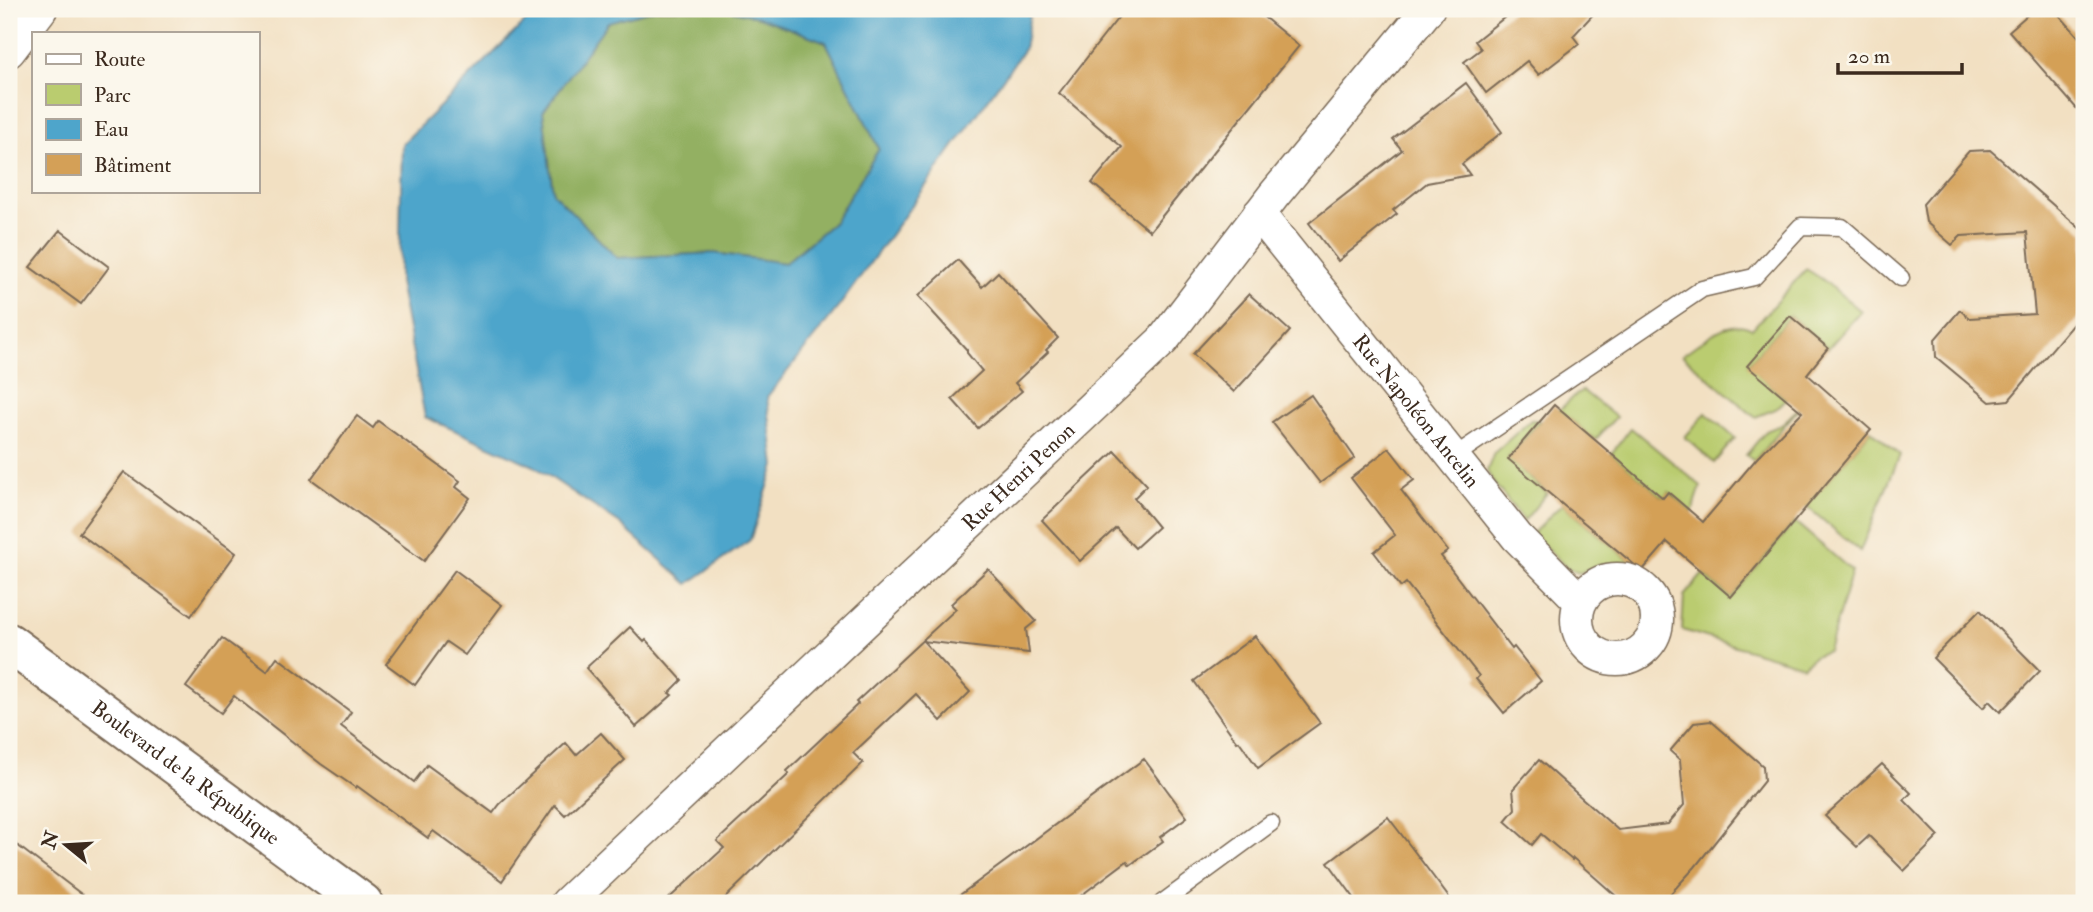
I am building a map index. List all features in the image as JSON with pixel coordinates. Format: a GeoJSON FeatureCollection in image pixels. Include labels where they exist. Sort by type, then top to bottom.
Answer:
{"type":"FeatureCollection","features":[{"type":"Feature","properties":{"kind":"street"},"geometry":{"type":"LineString","coordinates":[[9,51],[41,9]]}},
{"type":"Feature","properties":{"kind":"street","name":"Rue Henri Penon"},"geometry":{"type":"LineString","coordinates":[[566,903],[1163,340],[1259,214],[1428,9]]}},
{"type":"Feature","properties":{"kind":"street","name":"Rue Napoléon Ancelin"},"geometry":{"type":"LineString","coordinates":[[1259,214],[1517,537],[1580,601]]}},
{"type":"Feature","properties":{"kind":"street","name":"Boulevard de la République"},"geometry":{"type":"LineString","coordinates":[[9,643],[363,903]]}},
{"type":"Feature","properties":{"kind":"lane"},"geometry":{"type":"LineString","coordinates":[[1454,457],[1702,289],[1754,277],[1801,226],[1842,227],[1902,278]]}},
{"type":"Feature","properties":{"kind":"lane"},"geometry":{"type":"LineString","coordinates":[[1161,903],[1271,823]]}},
{"type":"Feature","properties":{"kind":"green space"},"geometry":{"type":"Polygon","coordinates":[[[655,9],[726,9],[762,18],[826,42],[879,149],[834,222],[785,263],[714,253],[617,258],[553,193],[543,112],[608,22],[655,9]]]}},
{"type":"Feature","properties":{"kind":"green space"},"geometry":{"type":"Polygon","coordinates":[[[1806,269],[1861,311],[1828,348],[1790,316],[1748,365],[1786,399],[1776,409],[1755,417],[1682,355],[1725,328],[1734,325],[1752,329],[1806,269]]]}},
{"type":"Feature","properties":{"kind":"green space"},"geometry":{"type":"Polygon","coordinates":[[[1582,390],[1616,417],[1595,440],[1559,410],[1582,390]]]}},
{"type":"Feature","properties":{"kind":"green space"},"geometry":{"type":"Polygon","coordinates":[[[1798,409],[1754,461],[1746,455],[1766,431],[1781,425],[1798,409]]]}},
{"type":"Feature","properties":{"kind":"green space"},"geometry":{"type":"Polygon","coordinates":[[[1706,413],[1735,438],[1714,463],[1685,437],[1706,413]]]}},
{"type":"Feature","properties":{"kind":"green space"},"geometry":{"type":"Polygon","coordinates":[[[1531,420],[1540,421],[1508,458],[1547,493],[1524,521],[1487,471],[1494,453],[1531,420]]]}},
{"type":"Feature","properties":{"kind":"green space"},"geometry":{"type":"Polygon","coordinates":[[[1631,428],[1701,486],[1692,513],[1669,492],[1663,498],[1611,454],[1631,428]]]}},
{"type":"Feature","properties":{"kind":"green space"},"geometry":{"type":"Polygon","coordinates":[[[1871,430],[1900,455],[1860,551],[1806,506],[1871,430]]]}},
{"type":"Feature","properties":{"kind":"green space"},"geometry":{"type":"Polygon","coordinates":[[[1562,504],[1642,571],[1602,564],[1579,573],[1568,569],[1532,534],[1562,504]]]}},
{"type":"Feature","properties":{"kind":"green space"},"geometry":{"type":"Polygon","coordinates":[[[1795,522],[1852,571],[1828,651],[1814,656],[1803,666],[1682,630],[1684,596],[1703,574],[1731,597],[1795,522]]]}},
{"type":"Feature","properties":{"kind":"water"},"geometry":{"type":"Polygon","coordinates":[[[538,9],[655,9],[608,22],[543,112],[553,193],[617,258],[714,253],[785,263],[834,222],[879,149],[826,42],[762,18],[726,9],[1031,9],[1024,49],[840,305],[767,397],[775,466],[750,540],[688,584],[620,524],[534,466],[425,417],[399,282],[402,144],[538,9]]]}},
{"type":"Feature","properties":{"kind":"building"},"geometry":{"type":"Polygon","coordinates":[[[1125,9],[1254,9],[1299,46],[1150,231],[1092,183],[1122,147],[1059,93],[1125,9]]]}},
{"type":"Feature","properties":{"kind":"building"},"geometry":{"type":"Polygon","coordinates":[[[1515,9],[1598,9],[1573,36],[1579,44],[1539,75],[1527,61],[1486,93],[1464,62],[1481,49],[1475,41],[1515,9]]]}},
{"type":"Feature","properties":{"kind":"building"},"geometry":{"type":"Polygon","coordinates":[[[2034,9],[2054,9],[2084,43],[2084,117],[2009,31],[2034,9]]]}},
{"type":"Feature","properties":{"kind":"building"},"geometry":{"type":"Polygon","coordinates":[[[1466,83],[1502,132],[1462,164],[1470,175],[1427,183],[1393,210],[1397,214],[1338,261],[1309,223],[1402,150],[1393,139],[1466,83]]]}},
{"type":"Feature","properties":{"kind":"building"},"geometry":{"type":"Polygon","coordinates":[[[1990,150],[2084,232],[2084,311],[2009,400],[1990,402],[1936,357],[1935,339],[1960,310],[1969,318],[2035,314],[2027,232],[1961,236],[1952,245],[1926,222],[1923,204],[1969,151],[1990,150]]]}},
{"type":"Feature","properties":{"kind":"building"},"geometry":{"type":"Polygon","coordinates":[[[60,230],[109,267],[81,304],[30,267],[60,230]]]}},
{"type":"Feature","properties":{"kind":"building"},"geometry":{"type":"Polygon","coordinates":[[[958,260],[982,287],[998,272],[1058,338],[1046,350],[1048,352],[1015,383],[1022,391],[978,428],[952,399],[982,371],[967,350],[918,296],[958,260]]]}},
{"type":"Feature","properties":{"kind":"building"},"geometry":{"type":"Polygon","coordinates":[[[1249,294],[1290,331],[1234,392],[1193,354],[1249,294]]]}},
{"type":"Feature","properties":{"kind":"building"},"geometry":{"type":"Polygon","coordinates":[[[1790,316],[1828,348],[1807,374],[1871,430],[1731,597],[1667,542],[1642,571],[1508,459],[1554,405],[1663,498],[1668,492],[1703,522],[1757,458],[1802,412],[1747,366],[1790,316]]]}},
{"type":"Feature","properties":{"kind":"building"},"geometry":{"type":"Polygon","coordinates":[[[1311,395],[1355,458],[1320,483],[1272,422],[1311,395]]]}},
{"type":"Feature","properties":{"kind":"building"},"geometry":{"type":"Polygon","coordinates":[[[357,416],[373,428],[378,421],[460,481],[456,487],[470,498],[424,561],[311,479],[357,416]]]}},
{"type":"Feature","properties":{"kind":"building"},"geometry":{"type":"Polygon","coordinates":[[[1389,448],[1414,480],[1401,490],[1448,551],[1441,556],[1512,649],[1514,647],[1541,681],[1504,713],[1476,679],[1479,676],[1406,583],[1401,587],[1374,552],[1395,535],[1351,478],[1389,448]]]}},
{"type":"Feature","properties":{"kind":"building"},"geometry":{"type":"Polygon","coordinates":[[[1115,451],[1147,485],[1134,498],[1158,527],[1135,548],[1116,528],[1080,561],[1042,520],[1115,451]]]}},
{"type":"Feature","properties":{"kind":"building"},"geometry":{"type":"Polygon","coordinates":[[[124,472],[236,553],[191,616],[79,533],[124,472]]]}},
{"type":"Feature","properties":{"kind":"building"},"geometry":{"type":"Polygon","coordinates":[[[988,569],[1036,621],[1026,629],[1029,653],[923,641],[970,692],[941,721],[916,694],[853,753],[863,763],[720,903],[664,903],[724,848],[717,841],[789,774],[787,771],[858,704],[856,702],[956,609],[951,604],[988,569]]]}},
{"type":"Feature","properties":{"kind":"building"},"geometry":{"type":"Polygon","coordinates":[[[455,570],[502,605],[465,655],[446,642],[415,685],[386,664],[455,570]]]}},
{"type":"Feature","properties":{"kind":"building"},"geometry":{"type":"Polygon","coordinates":[[[1980,610],[2040,671],[2000,712],[1989,701],[1983,708],[1933,658],[1980,610]]]}},
{"type":"Feature","properties":{"kind":"building"},"geometry":{"type":"Polygon","coordinates":[[[630,627],[644,642],[646,640],[682,680],[669,693],[672,695],[636,727],[586,668],[630,627]]]}},
{"type":"Feature","properties":{"kind":"building"},"geometry":{"type":"Polygon","coordinates":[[[1255,636],[1320,723],[1258,768],[1194,681],[1255,636]]]}},
{"type":"Feature","properties":{"kind":"building"},"geometry":{"type":"Polygon","coordinates":[[[222,638],[267,671],[277,657],[351,712],[341,726],[414,782],[427,765],[493,813],[566,743],[576,755],[601,733],[625,760],[565,815],[555,805],[502,881],[433,831],[428,838],[357,786],[356,788],[321,764],[234,696],[221,713],[186,687],[222,638]]]}},
{"type":"Feature","properties":{"kind":"building"},"geometry":{"type":"Polygon","coordinates":[[[1711,721],[1763,766],[1764,781],[1695,867],[1662,903],[1624,903],[1541,834],[1532,845],[1505,821],[1515,809],[1513,789],[1539,760],[1618,830],[1668,824],[1684,805],[1680,760],[1670,751],[1694,723],[1711,721]]]}},
{"type":"Feature","properties":{"kind":"building"},"geometry":{"type":"Polygon","coordinates":[[[1144,759],[1187,817],[1160,837],[1163,841],[1130,865],[1127,861],[1071,903],[949,903],[1144,759]]]}},
{"type":"Feature","properties":{"kind":"building"},"geometry":{"type":"Polygon","coordinates":[[[1882,764],[1911,793],[1904,800],[1939,836],[1904,871],[1869,836],[1857,847],[1825,816],[1882,764]]]}},
{"type":"Feature","properties":{"kind":"building"},"geometry":{"type":"Polygon","coordinates":[[[1388,817],[1453,903],[1358,903],[1328,862],[1388,817]]]}},
{"type":"Feature","properties":{"kind":"building"},"geometry":{"type":"Polygon","coordinates":[[[9,839],[93,903],[9,903],[9,839]]]}}]}
